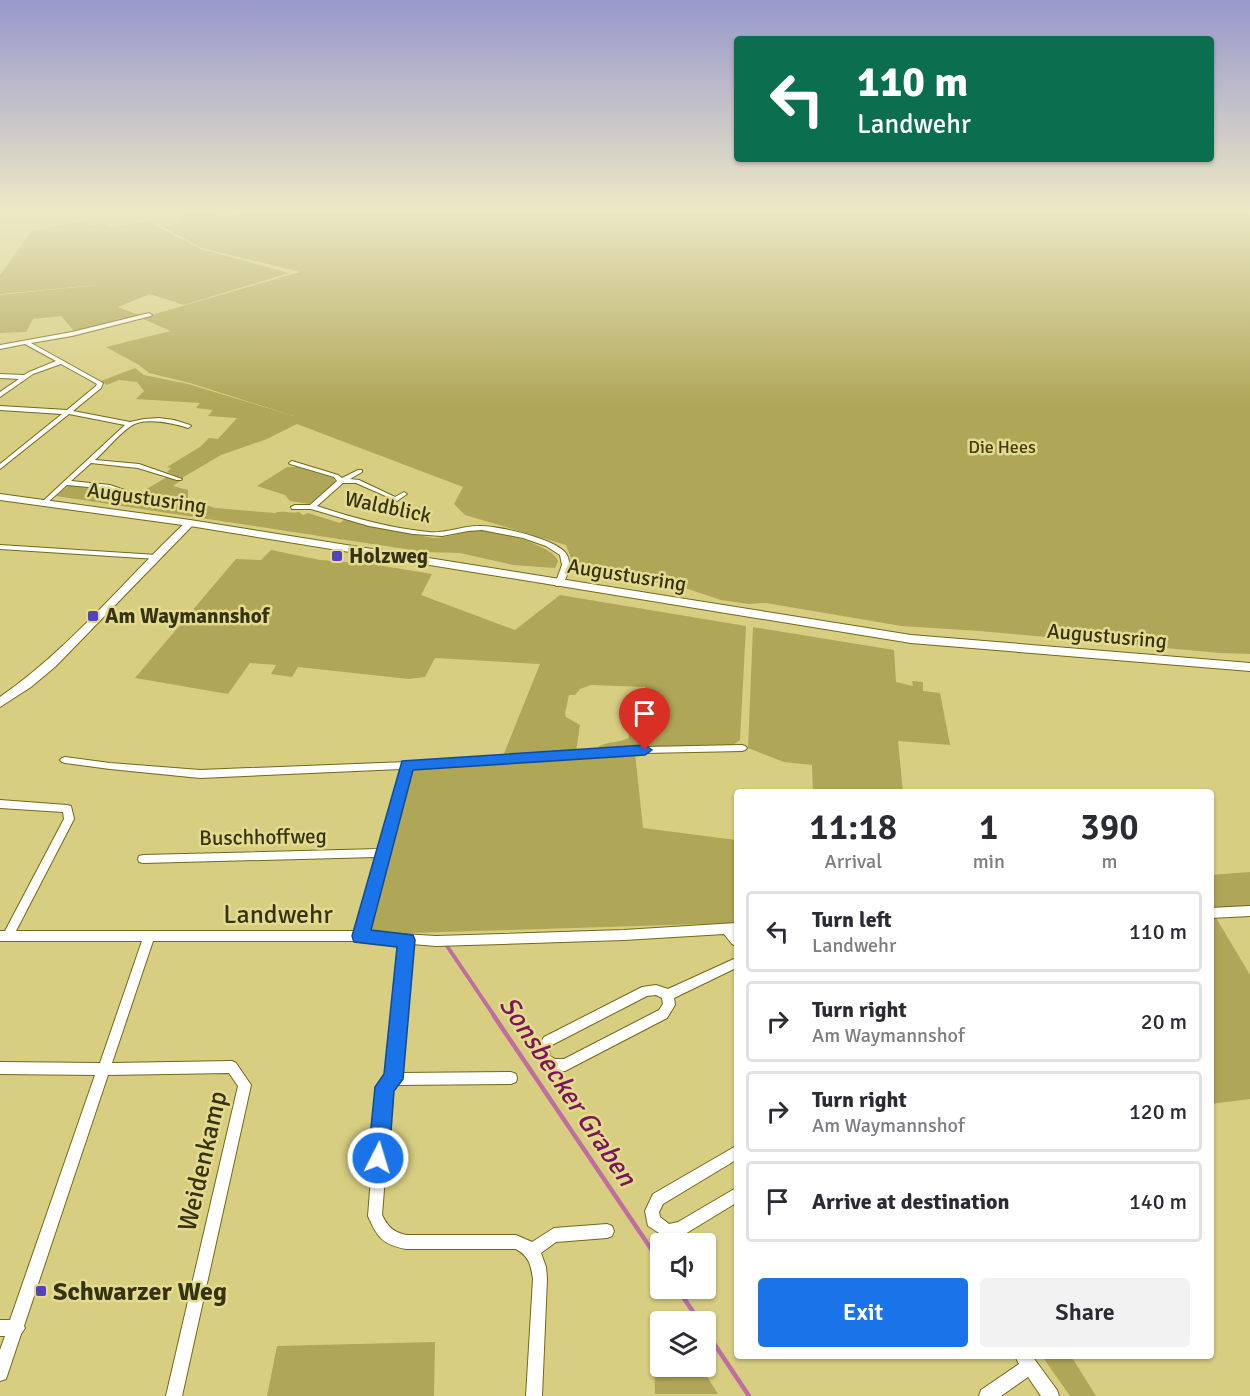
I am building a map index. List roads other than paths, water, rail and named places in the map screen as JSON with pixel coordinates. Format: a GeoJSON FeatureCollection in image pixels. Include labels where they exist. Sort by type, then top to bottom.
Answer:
{"type":"FeatureCollection","features":[{"type":"Feature","properties":{"kind":"main road","name":"Augustusring"},"geometry":{"type":"LineString","coordinates":[[0,497],[190,524],[911,639],[1250,667]]}},
{"type":"Feature","properties":{"kind":"street"},"geometry":{"type":"LineString","coordinates":[[0,347],[72,334],[149,315]]}},
{"type":"Feature","properties":{"kind":"street"},"geometry":{"type":"LineString","coordinates":[[0,467],[99,387],[100,383],[25,342]]}},
{"type":"Feature","properties":{"kind":"street"},"geometry":{"type":"LineString","coordinates":[[0,395],[24,377],[60,362]]}},
{"type":"Feature","properties":{"kind":"street"},"geometry":{"type":"LineString","coordinates":[[0,376],[24,377]]}},
{"type":"Feature","properties":{"kind":"street"},"geometry":{"type":"LineString","coordinates":[[0,408],[69,412],[130,424],[146,420],[178,422],[188,426]]}},
{"type":"Feature","properties":{"kind":"street"},"geometry":{"type":"LineString","coordinates":[[45,502],[130,424]]}},
{"type":"Feature","properties":{"kind":"street"},"geometry":{"type":"LineString","coordinates":[[90,461],[139,466],[179,479]]}},
{"type":"Feature","properties":{"kind":"street","name":"Waldblick"},"geometry":{"type":"LineString","coordinates":[[292,464],[336,476],[341,481],[357,481],[393,498],[404,494]]}},
{"type":"Feature","properties":{"kind":"street","name":"Waldblick"},"geometry":{"type":"LineString","coordinates":[[312,507],[341,481],[360,471]]}},
{"type":"Feature","properties":{"kind":"street"},"geometry":{"type":"LineString","coordinates":[[66,483],[110,487],[134,495]]}},
{"type":"Feature","properties":{"kind":"street","name":"Waldblick"},"geometry":{"type":"LineString","coordinates":[[295,507],[312,507],[365,522],[424,534],[442,536],[485,528],[551,545],[563,553],[566,561],[559,584]]}},
{"type":"Feature","properties":{"kind":"street"},"geometry":{"type":"LineString","coordinates":[[0,703],[20,691],[46,668],[190,524]]}},
{"type":"Feature","properties":{"kind":"street"},"geometry":{"type":"LineString","coordinates":[[0,548],[157,557]]}},
{"type":"Feature","properties":{"kind":"street"},"geometry":{"type":"LineString","coordinates":[[65,760],[201,774],[407,765],[645,750],[742,748]]}},
{"type":"Feature","properties":{"kind":"street"},"geometry":{"type":"LineString","coordinates":[[360,936],[407,765]]}},
{"type":"Feature","properties":{"kind":"street"},"geometry":{"type":"LineString","coordinates":[[0,804],[67,809],[69,819],[4,936]]}},
{"type":"Feature","properties":{"kind":"street","name":"Buschhoffweg"},"geometry":{"type":"LineString","coordinates":[[143,859],[384,853]]}},
{"type":"Feature","properties":{"kind":"street"},"geometry":{"type":"LineString","coordinates":[[1214,913],[1250,911]]}},
{"type":"Feature","properties":{"kind":"street","name":"Landwehr"},"geometry":{"type":"LineString","coordinates":[[4,936],[360,936],[407,940],[613,935],[731,928]]}},
{"type":"Feature","properties":{"kind":"street"},"geometry":{"type":"LineString","coordinates":[[0,1373],[149,937]]}},
{"type":"Feature","properties":{"kind":"street"},"geometry":{"type":"LineString","coordinates":[[393,1079],[407,940]]}},
{"type":"Feature","properties":{"kind":"street"},"geometry":{"type":"LineString","coordinates":[[668,996],[734,964]]}},
{"type":"Feature","properties":{"kind":"street"},"geometry":{"type":"LineString","coordinates":[[656,990],[668,996],[669,1005],[663,1014],[573,1061],[559,1066],[550,1064],[544,1059],[543,1049],[548,1041],[646,991],[656,990]]}},
{"type":"Feature","properties":{"kind":"street","name":"Weidenkamp"},"geometry":{"type":"LineString","coordinates":[[103,1069],[232,1067],[245,1085],[174,1396]]}},
{"type":"Feature","properties":{"kind":"street"},"geometry":{"type":"LineString","coordinates":[[0,1068],[103,1069]]}},
{"type":"Feature","properties":{"kind":"street"},"geometry":{"type":"LineString","coordinates":[[511,1078],[393,1079],[384,1087],[375,1216],[381,1229],[391,1239],[406,1242],[516,1242],[525,1244],[539,1266],[540,1279],[534,1396]]}},
{"type":"Feature","properties":{"kind":"street"},"geometry":{"type":"LineString","coordinates":[[734,1154],[658,1199],[652,1211],[653,1221],[667,1231],[680,1228],[734,1196]]}},
{"type":"Feature","properties":{"kind":"street"},"geometry":{"type":"LineString","coordinates":[[531,1251],[554,1235],[607,1231]]}},
{"type":"Feature","properties":{"kind":"street"},"geometry":{"type":"LineString","coordinates":[[0,1328],[17,1328]]}},
{"type":"Feature","properties":{"kind":"street"},"geometry":{"type":"LineString","coordinates":[[987,1396],[1026,1361],[1051,1396]]}},
{"type":"Feature","properties":{"kind":"waterway","name":"Sonsbecker Graben"},"geometry":{"type":"LineString","coordinates":[[445,943],[495,1017]]}},
{"type":"Feature","properties":{"kind":"waterway","name":"Sonsbecker Graben"},"geometry":{"type":"LineString","coordinates":[[494,1016],[650,1247]]}},
{"type":"Feature","properties":{"kind":"waterway","name":"Sonsbecker Graben"},"geometry":{"type":"LineString","coordinates":[[684,1299],[693,1311]]}},
{"type":"Feature","properties":{"kind":"waterway","name":"Sonsbecker Graben"},"geometry":{"type":"LineString","coordinates":[[716,1346],[749,1396]]}},
{"type":"Feature","properties":{"kind":"place","name":"Holzweg"},"geometry":{"type":"Point","coordinates":[337,556]}},
{"type":"Feature","properties":{"kind":"place","name":"Am Waymannshof"},"geometry":{"type":"Point","coordinates":[93,616]}},
{"type":"Feature","properties":{"kind":"place","name":"Schwarzer Weg"},"geometry":{"type":"Point","coordinates":[41,1291]}},
{"type":"Feature","properties":{"kind":"park label","name":"Die Hees"},"geometry":{"type":"Point","coordinates":[1002,447]}}]}
